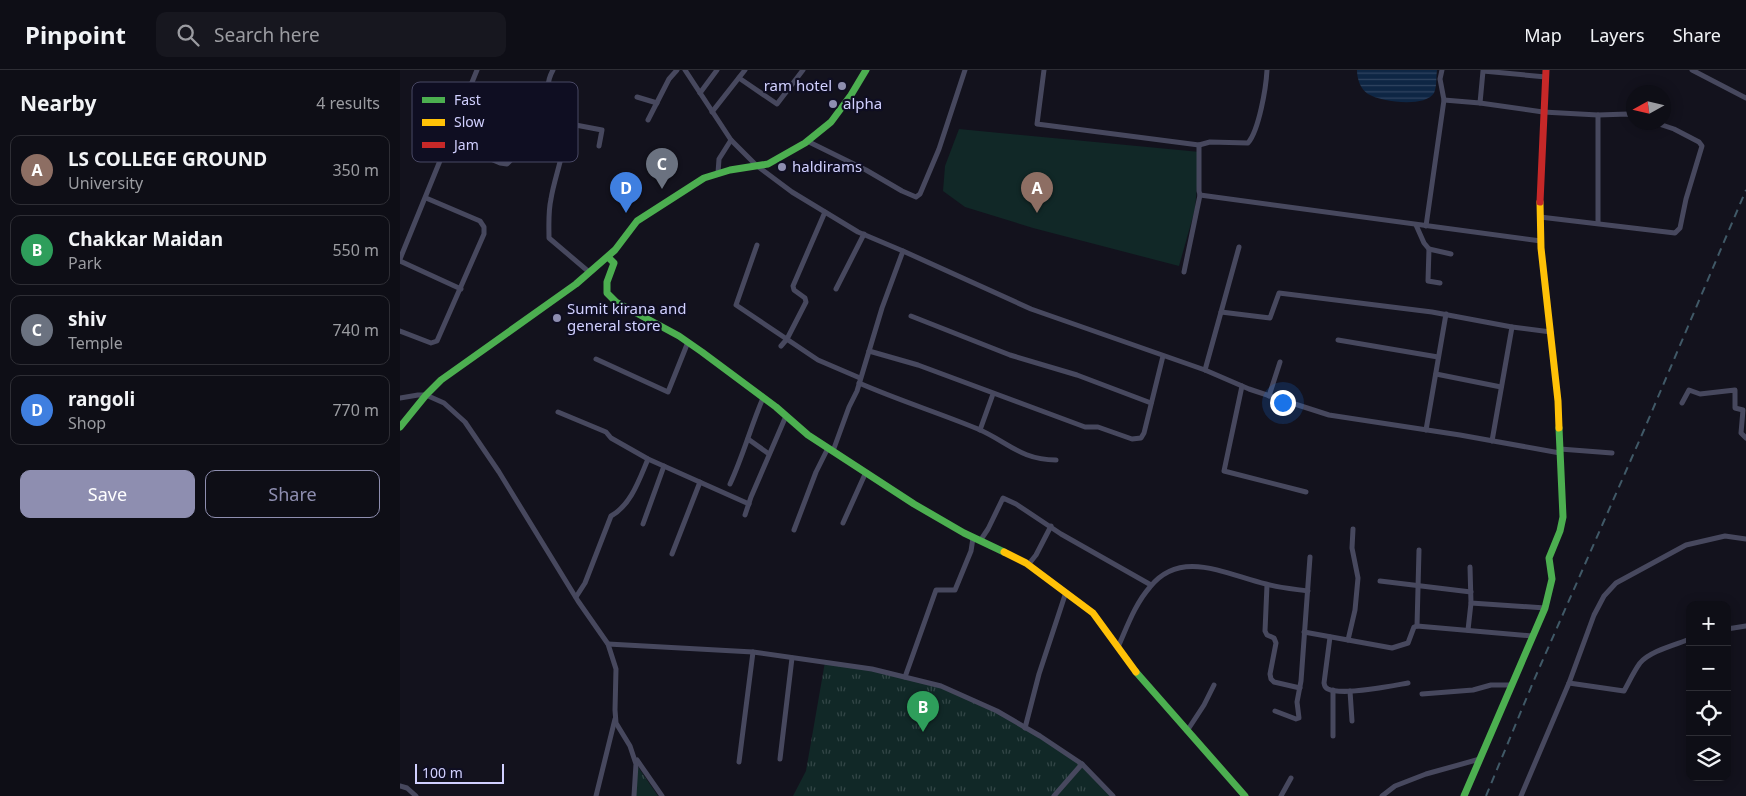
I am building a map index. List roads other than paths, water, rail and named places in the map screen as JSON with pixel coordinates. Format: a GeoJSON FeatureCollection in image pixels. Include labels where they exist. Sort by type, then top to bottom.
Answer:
{"type":"FeatureCollection","features":[{"type":"Feature","properties":{"kind":"street"},"geometry":{"type":"LineString","coordinates":[[472,82],[477,70]]}},
{"type":"Feature","properties":{"kind":"street"},"geometry":{"type":"LineString","coordinates":[[549,82],[549,76],[553,70]]}},
{"type":"Feature","properties":{"kind":"street"},"geometry":{"type":"LineString","coordinates":[[648,120],[669,79],[677,70]]}},
{"type":"Feature","properties":{"kind":"street"},"geometry":{"type":"LineString","coordinates":[[685,70],[731,140],[756,165],[782,186],[864,234],[1031,309],[1205,370],[1269,396],[1330,415],[1560,451],[1612,453]]}},
{"type":"Feature","properties":{"kind":"street"},"geometry":{"type":"LineString","coordinates":[[700,93],[717,70]]}},
{"type":"Feature","properties":{"kind":"street"},"geometry":{"type":"LineString","coordinates":[[712,112],[745,70]]}},
{"type":"Feature","properties":{"kind":"street"},"geometry":{"type":"LineString","coordinates":[[739,78],[777,104],[802,70]]}},
{"type":"Feature","properties":{"kind":"street"},"geometry":{"type":"LineString","coordinates":[[400,427],[426,395],[448,375],[576,284],[608,257],[636,221],[704,178],[718,173],[768,164],[807,141],[831,122],[851,95],[866,70]]}},
{"type":"Feature","properties":{"kind":"street"},"geometry":{"type":"LineString","coordinates":[[807,141],[916,197],[920,194],[933,166],[965,70]]}},
{"type":"Feature","properties":{"kind":"street"},"geometry":{"type":"LineString","coordinates":[[1044,70],[1037,124],[1199,145],[1210,142],[1248,144],[1252,139],[1266,86],[1267,70]]}},
{"type":"Feature","properties":{"kind":"street"},"geometry":{"type":"LineString","coordinates":[[1426,226],[1444,100],[1440,79],[1442,70]]}},
{"type":"Feature","properties":{"kind":"street"},"geometry":{"type":"LineString","coordinates":[[1692,70],[1746,98]]}},
{"type":"Feature","properties":{"kind":"street"},"geometry":{"type":"LineString","coordinates":[[1464,796],[1510,685],[1545,608],[1552,579],[1549,558],[1560,531],[1563,517],[1558,401],[1540,217],[1546,73],[1483,71],[1480,103]]}},
{"type":"Feature","properties":{"kind":"street"},"geometry":{"type":"LineString","coordinates":[[637,97],[657,103]]}},
{"type":"Feature","properties":{"kind":"street"},"geometry":{"type":"LineString","coordinates":[[1444,100],[1543,112],[1598,115],[1626,114]]}},
{"type":"Feature","properties":{"kind":"street"},"geometry":{"type":"LineString","coordinates":[[1598,115],[1598,223]]}},
{"type":"Feature","properties":{"kind":"street"},"geometry":{"type":"LineString","coordinates":[[578,126],[602,130],[599,146]]}},
{"type":"Feature","properties":{"kind":"street"},"geometry":{"type":"LineString","coordinates":[[1540,217],[1675,232],[1680,228],[1686,199],[1702,146],[1699,142],[1671,129]]}},
{"type":"Feature","properties":{"kind":"street"},"geometry":{"type":"LineString","coordinates":[[718,173],[719,159],[731,140]]}},
{"type":"Feature","properties":{"kind":"street"},"geometry":{"type":"LineString","coordinates":[[1184,272],[1200,195],[1198,191],[1199,145]]}},
{"type":"Feature","properties":{"kind":"street"},"geometry":{"type":"LineString","coordinates":[[441,162],[400,260],[460,289]]}},
{"type":"Feature","properties":{"kind":"street"},"geometry":{"type":"LineString","coordinates":[[559,162],[550,201],[549,238],[589,272]]}},
{"type":"Feature","properties":{"kind":"street"},"geometry":{"type":"LineString","coordinates":[[1200,195],[1541,241]]}},
{"type":"Feature","properties":{"kind":"street"},"geometry":{"type":"LineString","coordinates":[[400,331],[431,343],[435,343],[439,339],[484,234],[484,227],[480,221],[426,198]]}},
{"type":"Feature","properties":{"kind":"street"},"geometry":{"type":"LineString","coordinates":[[781,346],[787,339],[806,302],[805,298],[794,290],[793,286],[825,212]]}},
{"type":"Feature","properties":{"kind":"street"},"geometry":{"type":"LineString","coordinates":[[1416,225],[1424,243],[1430,248],[1451,254]]}},
{"type":"Feature","properties":{"kind":"street"},"geometry":{"type":"LineString","coordinates":[[836,289],[864,234]]}},
{"type":"Feature","properties":{"kind":"street"},"geometry":{"type":"LineString","coordinates":[[400,236],[408,240]]}},
{"type":"Feature","properties":{"kind":"street"},"geometry":{"type":"LineString","coordinates":[[757,245],[736,306],[818,360],[859,381],[899,400],[980,430],[1008,447],[1028,456],[1042,460],[1056,460]]}},
{"type":"Feature","properties":{"kind":"street"},"geometry":{"type":"LineString","coordinates":[[1205,370],[1239,247]]}},
{"type":"Feature","properties":{"kind":"street"},"geometry":{"type":"LineString","coordinates":[[1430,248],[1428,281],[1440,283]]}},
{"type":"Feature","properties":{"kind":"street"},"geometry":{"type":"LineString","coordinates":[[794,530],[816,472],[831,450],[859,381],[882,308],[903,251]]}},
{"type":"Feature","properties":{"kind":"street"},"geometry":{"type":"LineString","coordinates":[[608,257],[614,263],[607,282],[607,293],[616,302],[688,342],[763,398],[808,435],[831,450],[914,504],[976,539],[1028,565],[1093,613],[1141,680],[1245,796]]}},
{"type":"Feature","properties":{"kind":"street"},"geometry":{"type":"LineString","coordinates":[[1221,312],[1270,318],[1279,293],[1446,314],[1512,327],[1551,332]]}},
{"type":"Feature","properties":{"kind":"street"},"geometry":{"type":"LineString","coordinates":[[1426,430],[1446,314]]}},
{"type":"Feature","properties":{"kind":"street"},"geometry":{"type":"LineString","coordinates":[[911,316],[1010,354],[1084,377],[1152,403]]}},
{"type":"Feature","properties":{"kind":"street"},"geometry":{"type":"LineString","coordinates":[[1492,441],[1512,327]]}},
{"type":"Feature","properties":{"kind":"street"},"geometry":{"type":"LineString","coordinates":[[1338,340],[1438,357]]}},
{"type":"Feature","properties":{"kind":"street"},"geometry":{"type":"LineString","coordinates":[[596,359],[668,392],[688,342]]}},
{"type":"Feature","properties":{"kind":"street"},"geometry":{"type":"LineString","coordinates":[[869,352],[918,365],[1084,427],[1098,427],[1132,439],[1141,438],[1144,433],[1163,356]]}},
{"type":"Feature","properties":{"kind":"street"},"geometry":{"type":"LineString","coordinates":[[1269,396],[1280,362]]}},
{"type":"Feature","properties":{"kind":"street"},"geometry":{"type":"LineString","coordinates":[[1436,374],[1502,387]]}},
{"type":"Feature","properties":{"kind":"street"},"geometry":{"type":"LineString","coordinates":[[1242,386],[1224,470],[1306,492]]}},
{"type":"Feature","properties":{"kind":"street"},"geometry":{"type":"LineString","coordinates":[[1682,403],[1689,390],[1700,394],[1735,390],[1735,408],[1743,410],[1741,433],[1746,438]]}},
{"type":"Feature","properties":{"kind":"street"},"geometry":{"type":"LineString","coordinates":[[980,430],[993,394]]}},
{"type":"Feature","properties":{"kind":"street"},"geometry":{"type":"LineString","coordinates":[[400,398],[426,395],[444,403],[465,422],[499,472],[576,597],[608,644],[616,669],[616,716],[619,729],[662,796]]}},
{"type":"Feature","properties":{"kind":"street"},"geometry":{"type":"LineString","coordinates":[[730,484],[763,398]]}},
{"type":"Feature","properties":{"kind":"street"},"geometry":{"type":"LineString","coordinates":[[558,412],[606,432],[611,438],[648,459],[749,504]]}},
{"type":"Feature","properties":{"kind":"street"},"geometry":{"type":"LineString","coordinates":[[745,515],[786,416]]}},
{"type":"Feature","properties":{"kind":"street"},"geometry":{"type":"LineString","coordinates":[[748,439],[769,454]]}},
{"type":"Feature","properties":{"kind":"street"},"geometry":{"type":"LineString","coordinates":[[576,597],[585,583],[611,516],[621,511],[631,495],[648,459]]}},
{"type":"Feature","properties":{"kind":"street"},"geometry":{"type":"LineString","coordinates":[[643,524],[664,466]]}},
{"type":"Feature","properties":{"kind":"street"},"geometry":{"type":"LineString","coordinates":[[843,523],[866,472]]}},
{"type":"Feature","properties":{"kind":"street"},"geometry":{"type":"LineString","coordinates":[[672,554],[700,482]]}},
{"type":"Feature","properties":{"kind":"street"},"geometry":{"type":"LineString","coordinates":[[905,677],[936,590],[955,590],[976,539],[988,529],[1003,498],[1091,552],[1151,585]]}},
{"type":"Feature","properties":{"kind":"street"},"geometry":{"type":"LineString","coordinates":[[1028,565],[1036,555],[1051,526]]}},
{"type":"Feature","properties":{"kind":"street"},"geometry":{"type":"LineString","coordinates":[[1348,640],[1355,610],[1358,578],[1352,548],[1353,529]]}},
{"type":"Feature","properties":{"kind":"street"},"geometry":{"type":"LineString","coordinates":[[1521,796],[1569,684],[1594,615],[1604,596],[1616,583],[1686,545],[1725,536],[1746,538]]}},
{"type":"Feature","properties":{"kind":"street"},"geometry":{"type":"LineString","coordinates":[[1304,632],[1392,648],[1408,643],[1414,628],[1417,626],[1419,550]]}},
{"type":"Feature","properties":{"kind":"street"},"geometry":{"type":"LineString","coordinates":[[1274,711],[1296,719],[1299,718],[1297,702],[1300,688],[1310,557]]}},
{"type":"Feature","properties":{"kind":"street"},"geometry":{"type":"LineString","coordinates":[[1118,648],[1139,602],[1151,585],[1171,569],[1186,566],[1215,569],[1268,585],[1308,591]]}},
{"type":"Feature","properties":{"kind":"street"},"geometry":{"type":"LineString","coordinates":[[1468,630],[1470,567]]}},
{"type":"Feature","properties":{"kind":"street"},"geometry":{"type":"LineString","coordinates":[[1380,581],[1470,592]]}},
{"type":"Feature","properties":{"kind":"street"},"geometry":{"type":"LineString","coordinates":[[1268,585],[1265,631],[1267,635],[1274,638],[1276,643],[1270,679],[1274,682],[1300,688]]}},
{"type":"Feature","properties":{"kind":"street"},"geometry":{"type":"LineString","coordinates":[[1025,728],[1039,674],[1066,592]]}},
{"type":"Feature","properties":{"kind":"street"},"geometry":{"type":"LineString","coordinates":[[1470,603],[1545,608]]}},
{"type":"Feature","properties":{"kind":"street"},"geometry":{"type":"LineString","coordinates":[[1417,626],[1532,636]]}},
{"type":"Feature","properties":{"kind":"street"},"geometry":{"type":"LineString","coordinates":[[1731,628],[1746,626]]}},
{"type":"Feature","properties":{"kind":"street"},"geometry":{"type":"LineString","coordinates":[[1330,637],[1324,682],[1328,689],[1350,691],[1408,683]]}},
{"type":"Feature","properties":{"kind":"street"},"geometry":{"type":"LineString","coordinates":[[1569,684],[1624,691],[1640,664],[1646,658],[1667,647],[1686,640]]}},
{"type":"Feature","properties":{"kind":"street"},"geometry":{"type":"LineString","coordinates":[[608,644],[753,652],[872,670],[941,686],[997,711],[1082,764],[1113,796]]}},
{"type":"Feature","properties":{"kind":"street"},"geometry":{"type":"LineString","coordinates":[[739,762],[753,652]]}},
{"type":"Feature","properties":{"kind":"street"},"geometry":{"type":"LineString","coordinates":[[780,759],[792,658]]}},
{"type":"Feature","properties":{"kind":"street"},"geometry":{"type":"LineString","coordinates":[[1187,731],[1214,685]]}},
{"type":"Feature","properties":{"kind":"street"},"geometry":{"type":"LineString","coordinates":[[1422,694],[1474,690],[1491,685],[1510,685]]}},
{"type":"Feature","properties":{"kind":"street"},"geometry":{"type":"LineString","coordinates":[[1333,690],[1333,736]]}},
{"type":"Feature","properties":{"kind":"street"},"geometry":{"type":"LineString","coordinates":[[1350,691],[1352,721]]}},
{"type":"Feature","properties":{"kind":"street"},"geometry":{"type":"LineString","coordinates":[[596,796],[616,716]]}},
{"type":"Feature","properties":{"kind":"street"},"geometry":{"type":"LineString","coordinates":[[634,755],[636,764],[634,796]]}},
{"type":"Feature","properties":{"kind":"street"},"geometry":{"type":"LineString","coordinates":[[1382,796],[1395,786],[1426,774],[1480,759]]}},
{"type":"Feature","properties":{"kind":"street"},"geometry":{"type":"LineString","coordinates":[[1054,796],[1082,764]]}},
{"type":"Feature","properties":{"kind":"street"},"geometry":{"type":"LineString","coordinates":[[1281,796],[1290,778]]}},
{"type":"Feature","properties":{"kind":"street"},"geometry":{"type":"LineString","coordinates":[[400,786],[407,788],[416,796]]}},
{"type":"Feature","properties":{"kind":"water"},"geometry":{"type":"Polygon","coordinates":[[[1357,70],[1437,70],[1435,91],[1429,98],[1413,102],[1392,101],[1374,97],[1368,94],[1361,86],[1357,70]]]}},
{"type":"Feature","properties":{"kind":"railway"},"geometry":{"type":"LineString","coordinates":[[1486,796],[1534,680],[1644,430],[1746,190]]}},
{"type":"Feature","properties":{"kind":"place","name":"ram hotel"},"geometry":{"type":"Point","coordinates":[842,86]}},
{"type":"Feature","properties":{"kind":"place","name":"alpha"},"geometry":{"type":"Point","coordinates":[833,104]}},
{"type":"Feature","properties":{"kind":"place","name":"haldirams"},"geometry":{"type":"Point","coordinates":[782,167]}},
{"type":"Feature","properties":{"kind":"place","name":"shiv"},"geometry":{"type":"Point","coordinates":[662,189]}},
{"type":"Feature","properties":{"kind":"place","name":"rangoli"},"geometry":{"type":"Point","coordinates":[626,213]}},
{"type":"Feature","properties":{"kind":"place","name":"LS COLLEGE GROUND"},"geometry":{"type":"Point","coordinates":[1037,213]}},
{"type":"Feature","properties":{"kind":"place","name":"Sumit kirana and general store"},"geometry":{"type":"Point","coordinates":[557,318]}},
{"type":"Feature","properties":{"kind":"place","name":"Chakkar Maidan"},"geometry":{"type":"Point","coordinates":[923,732]}}]}
